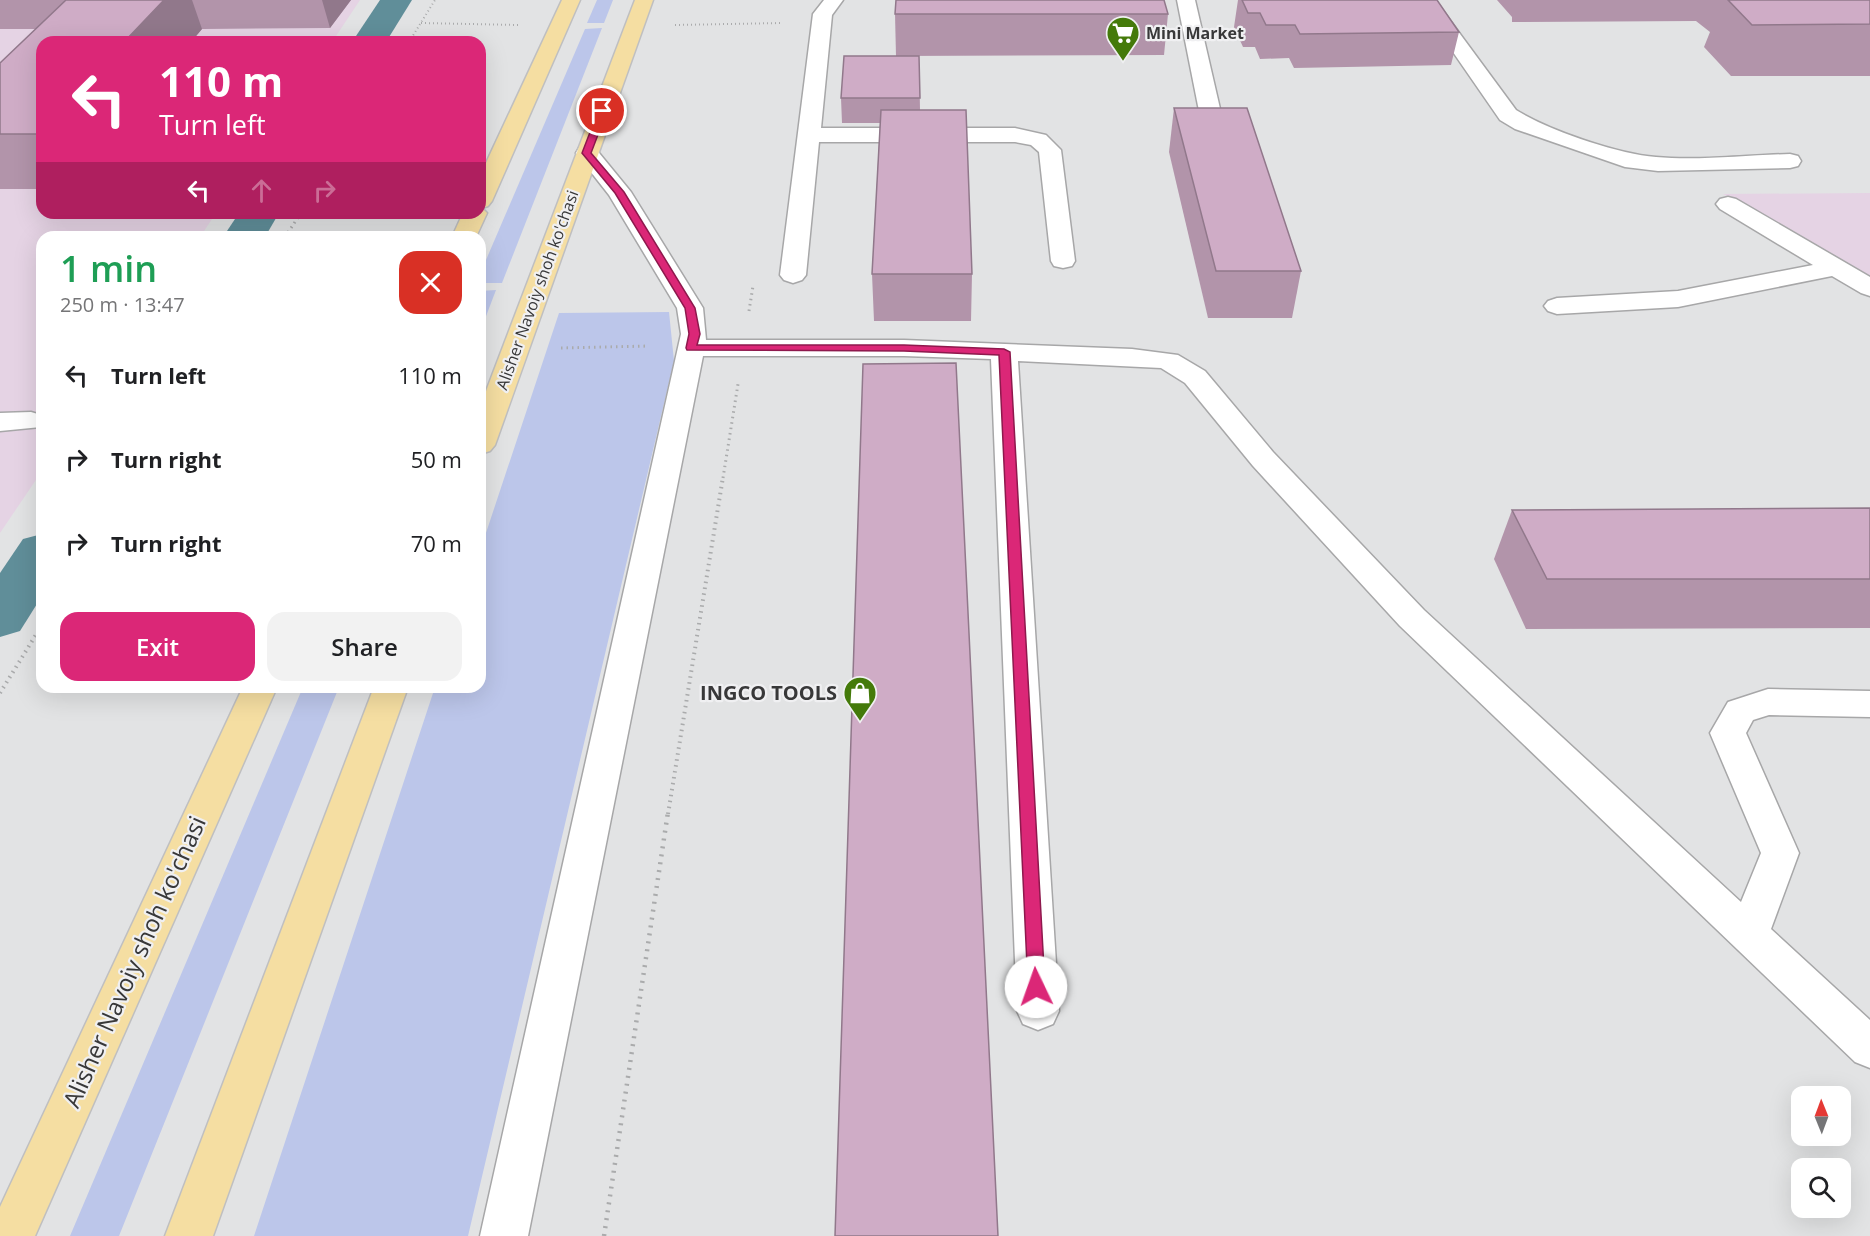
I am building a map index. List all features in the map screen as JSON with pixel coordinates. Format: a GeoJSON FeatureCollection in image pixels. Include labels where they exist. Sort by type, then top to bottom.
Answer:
{"type":"FeatureCollection","features":[{"type":"Feature","properties":{"kind":"main road"},"geometry":{"type":"LineString","coordinates":[[486,188],[571,0]]}},
{"type":"Feature","properties":{"kind":"main road","name":"Alisher Navoiy shoh ko'chasi"},"geometry":{"type":"LineString","coordinates":[[486,429],[644,0]]}},
{"type":"Feature","properties":{"kind":"main road","name":"Alisher Navoiy shoh ko'chasi"},"geometry":{"type":"LineString","coordinates":[[11,1236],[257,693]]}},
{"type":"Feature","properties":{"kind":"main road"},"geometry":{"type":"LineString","coordinates":[[189,1236],[389,693]]}},
{"type":"Feature","properties":{"kind":"street"},"geometry":{"type":"LineString","coordinates":[[793,275],[823,15],[834,0]]}},
{"type":"Feature","properties":{"kind":"street"},"geometry":{"type":"LineString","coordinates":[[1186,0],[1213,126]]}},
{"type":"Feature","properties":{"kind":"street"},"geometry":{"type":"LineString","coordinates":[[1426,0],[1508,115],[1523,124],[1625,160],[1658,164],[1790,161]]}},
{"type":"Feature","properties":{"kind":"street"},"geometry":{"type":"LineString","coordinates":[[809,135],[1015,135],[1038,140],[1050,150],[1062,261]]}},
{"type":"Feature","properties":{"kind":"street"},"geometry":{"type":"LineString","coordinates":[[504,1236],[694,334],[690,308],[619,192],[587,153]]}},
{"type":"Feature","properties":{"kind":"street"},"geometry":{"type":"LineString","coordinates":[[1728,204],[1870,288]]}},
{"type":"Feature","properties":{"kind":"street"},"geometry":{"type":"LineString","coordinates":[[1557,306],[1678,300],[1836,268]]}},
{"type":"Feature","properties":{"kind":"street"},"geometry":{"type":"LineString","coordinates":[[691,348],[904,348],[1132,357],[1168,361],[1195,377],[1263,459],[1412,618],[1870,1048]]}},
{"type":"Feature","properties":{"kind":"street"},"geometry":{"type":"LineString","coordinates":[[1004,352],[1038,1011]]}},
{"type":"Feature","properties":{"kind":"street"},"geometry":{"type":"LineString","coordinates":[[0,422],[31,421]]}},
{"type":"Feature","properties":{"kind":"street"},"geometry":{"type":"LineString","coordinates":[[1748,935],[1780,853],[1728,733],[1740,711],[1767,702],[1870,704]]}},
{"type":"Feature","properties":{"kind":"path"},"geometry":{"type":"LineString","coordinates":[[413,36],[435,0]]}},
{"type":"Feature","properties":{"kind":"path"},"geometry":{"type":"LineString","coordinates":[[421,23],[528,25]]}},
{"type":"Feature","properties":{"kind":"path"},"geometry":{"type":"LineString","coordinates":[[674,25],[789,23]]}},
{"type":"Feature","properties":{"kind":"path"},"geometry":{"type":"LineString","coordinates":[[604,1236],[652,912],[754,278]]}},
{"type":"Feature","properties":{"kind":"path"},"geometry":{"type":"LineString","coordinates":[[509,366],[566,346],[691,348]]}},
{"type":"Feature","properties":{"kind":"path"},"geometry":{"type":"LineString","coordinates":[[0,693],[36,635]]}},
{"type":"Feature","properties":{"kind":"shaded area"},"geometry":{"type":"Polygon","coordinates":[[[0,0],[360,0],[336,36],[36,36],[36,219],[212,219],[204,231],[36,231],[36,480],[0,533],[0,0]]]}},
{"type":"Feature","properties":{"kind":"shaded area"},"geometry":{"type":"Polygon","coordinates":[[[597,0],[613,0],[604,23],[587,23],[597,0]]]}},
{"type":"Feature","properties":{"kind":"shaded area"},"geometry":{"type":"Polygon","coordinates":[[[602,28],[502,283],[486,283],[486,260],[585,29],[602,28]]]}},
{"type":"Feature","properties":{"kind":"shaded area"},"geometry":{"type":"Polygon","coordinates":[[[1870,193],[1870,278],[1723,194],[1870,193]]]}},
{"type":"Feature","properties":{"kind":"shaded area"},"geometry":{"type":"Polygon","coordinates":[[[496,290],[486,316],[486,291],[496,290]]]}},
{"type":"Feature","properties":{"kind":"shaded area"},"geometry":{"type":"Polygon","coordinates":[[[669,312],[674,361],[468,1236],[254,1236],[433,693],[486,693],[486,533],[559,313],[669,312]]]}},
{"type":"Feature","properties":{"kind":"shaded area"},"geometry":{"type":"Polygon","coordinates":[[[300,693],[337,693],[119,1236],[70,1236],[300,693]]]}},
{"type":"Feature","properties":{"kind":"building"},"geometry":{"type":"Polygon","coordinates":[[[66,0],[164,0],[130,36],[36,36],[36,134],[0,134],[0,63],[66,0]]]}},
{"type":"Feature","properties":{"kind":"building"},"geometry":{"type":"Polygon","coordinates":[[[896,0],[1164,0],[1168,14],[895,14],[896,0]]]}},
{"type":"Feature","properties":{"kind":"building"},"geometry":{"type":"Polygon","coordinates":[[[1242,0],[1437,0],[1459,32],[1300,34],[1295,25],[1266,25],[1260,13],[1248,13],[1242,0]]]}},
{"type":"Feature","properties":{"kind":"building"},"geometry":{"type":"Polygon","coordinates":[[[1728,0],[1870,0],[1870,24],[1752,25],[1728,0]]]}},
{"type":"Feature","properties":{"kind":"building"},"geometry":{"type":"Polygon","coordinates":[[[844,56],[919,56],[920,98],[841,98],[844,56]]]}},
{"type":"Feature","properties":{"kind":"building"},"geometry":{"type":"Polygon","coordinates":[[[1174,108],[1247,108],[1301,271],[1216,271],[1174,108]]]}},
{"type":"Feature","properties":{"kind":"building"},"geometry":{"type":"Polygon","coordinates":[[[881,110],[966,110],[972,274],[872,274],[881,110]]]}},
{"type":"Feature","properties":{"kind":"building"},"geometry":{"type":"Polygon","coordinates":[[[956,363],[998,1236],[835,1236],[863,364],[956,363]]]}},
{"type":"Feature","properties":{"kind":"building"},"geometry":{"type":"Polygon","coordinates":[[[1870,508],[1870,579],[1547,579],[1512,510],[1870,508]]]}},
{"type":"Feature","properties":{"kind":"waterway"},"geometry":{"type":"LineString","coordinates":[[373,36],[396,0]]}},
{"type":"Feature","properties":{"kind":"waterway"},"geometry":{"type":"LineString","coordinates":[[248,231],[255,219]]}},
{"type":"Feature","properties":{"kind":"waterway"},"geometry":{"type":"LineString","coordinates":[[0,617],[36,561]]}},
{"type":"Feature","properties":{"kind":"place","name":"Mini Market"},"geometry":{"type":"Point","coordinates":[1123,62]}},
{"type":"Feature","properties":{"kind":"place","name":"INGCO TOOLS"},"geometry":{"type":"Point","coordinates":[860,722]}},
{"type":"Feature","properties":{"kind":"route"},"geometry":{"type":"LineString","coordinates":[[602,111],[587,153],[619,192],[690,308],[694,334],[691,348],[904,348],[1004,352],[1036,987]]}}]}
